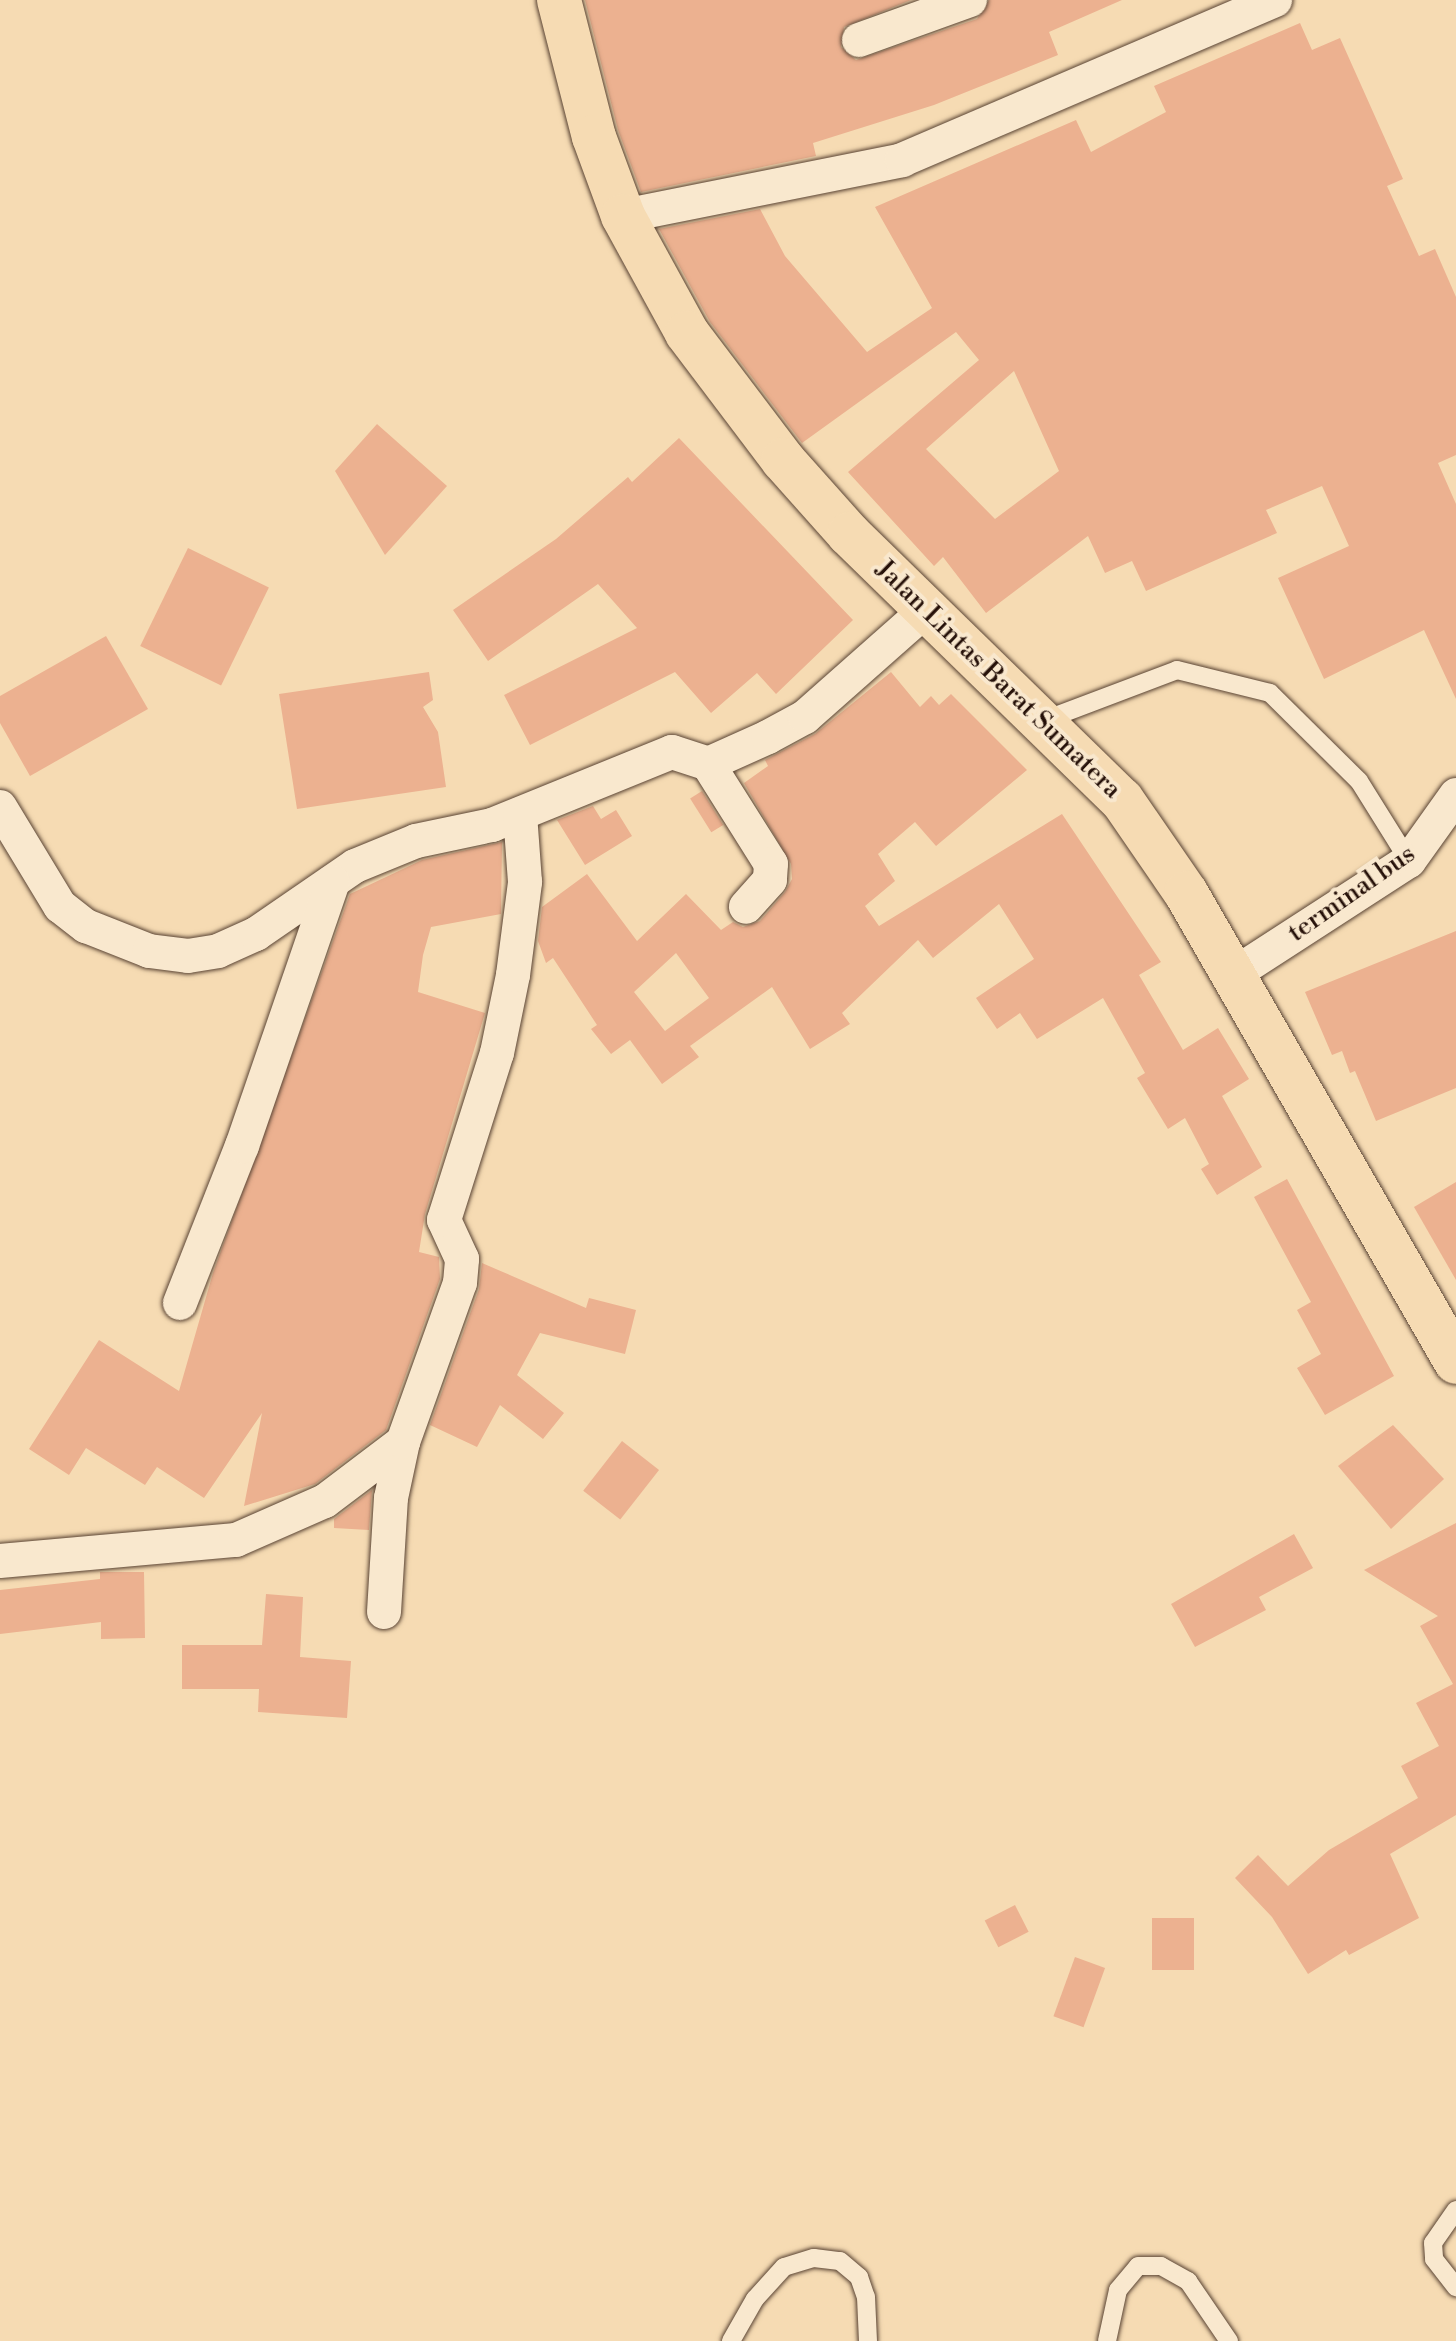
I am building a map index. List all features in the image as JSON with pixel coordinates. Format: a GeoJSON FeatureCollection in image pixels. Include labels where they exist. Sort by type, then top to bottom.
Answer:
{"type":"FeatureCollection","features":[{"type":"Feature","properties":{"kind":"highway","name":"Jalan Lintas Barat Sumatera"},"geometry":{"type":"LineString","coordinates":[[559,0],[594,137],[623,216],[687,333],[783,460],[925,611],[1045,720],[1122,800],[1186,893],[1231,976],[1456,1362]]}},
{"type":"Feature","properties":{"kind":"street"},"geometry":{"type":"LineString","coordinates":[[859,40],[970,0]]}},
{"type":"Feature","properties":{"kind":"street"},"geometry":{"type":"LineString","coordinates":[[623,216],[902,160],[1275,0]]}},
{"type":"Feature","properties":{"kind":"street"},"geometry":{"type":"LineString","coordinates":[[708,764],[805,717],[925,611]]}},
{"type":"Feature","properties":{"kind":"street"},"geometry":{"type":"LineString","coordinates":[[0,807],[60,906],[86,926],[149,951],[188,956],[218,951],[256,934],[355,866],[416,841],[520,814],[672,752],[708,764],[771,864],[770,880],[746,907]]}},
{"type":"Feature","properties":{"kind":"street","name":"terminal bus"},"geometry":{"type":"LineString","coordinates":[[1231,976],[1409,861],[1456,795]]}},
{"type":"Feature","properties":{"kind":"street"},"geometry":{"type":"LineString","coordinates":[[384,1612],[391,1498],[403,1442],[460,1283],[462,1259],[444,1220],[497,1053],[513,975],[525,882],[520,814]]}},
{"type":"Feature","properties":{"kind":"street"},"geometry":{"type":"LineString","coordinates":[[180,1303],[242,1146],[333,882]]}},
{"type":"Feature","properties":{"kind":"street"},"geometry":{"type":"LineString","coordinates":[[0,1561],[236,1540],[325,1501],[403,1442]]}},
{"type":"Feature","properties":{"kind":"lane"},"geometry":{"type":"LineString","coordinates":[[1045,720],[1177,670],[1270,693],[1359,781],[1409,861]]}},
{"type":"Feature","properties":{"kind":"lane"},"geometry":{"type":"LineString","coordinates":[[1456,2210],[1433,2243],[1434,2259],[1456,2287]]}},
{"type":"Feature","properties":{"kind":"lane"},"geometry":{"type":"LineString","coordinates":[[731,2341],[755,2299],[784,2267],[814,2258],[840,2261],[859,2277],[866,2297],[868,2341]]}},
{"type":"Feature","properties":{"kind":"lane"},"geometry":{"type":"LineString","coordinates":[[1107,2341],[1118,2290],[1138,2266],[1161,2266],[1188,2281],[1229,2341]]}},
{"type":"Feature","properties":{"kind":"building"},"geometry":{"type":"Polygon","coordinates":[[[585,0],[911,0],[844,27],[841,47],[856,60],[977,19],[989,0],[1122,0],[1049,32],[1058,55],[934,105],[813,143],[816,156],[641,192],[618,130],[585,0]]]}},
{"type":"Feature","properties":{"kind":"building"},"geometry":{"type":"Polygon","coordinates":[[[1300,23],[1312,50],[1340,38],[1403,179],[1387,186],[1419,256],[1435,249],[1456,297],[1456,455],[1438,463],[1456,504],[1456,699],[1424,630],[1324,679],[1278,578],[1349,546],[1322,486],[1266,510],[1277,533],[1146,591],[1132,561],[1105,573],[1088,536],[986,613],[943,557],[934,566],[848,472],[979,360],[956,332],[802,443],[710,322],[659,229],[760,209],[785,256],[867,352],[932,308],[875,207],[1076,120],[1091,152],[1166,112],[1154,86],[1300,23]],[[1014,371],[926,449],[995,519],[1059,471],[1014,371]]]}},
{"type":"Feature","properties":{"kind":"building"},"geometry":{"type":"Polygon","coordinates":[[[377,424],[447,486],[385,555],[335,471],[377,424]]]}},
{"type":"Feature","properties":{"kind":"building"},"geometry":{"type":"Polygon","coordinates":[[[679,438],[853,620],[776,694],[757,673],[711,713],[675,672],[530,745],[504,695],[637,628],[598,584],[488,661],[453,610],[556,539],[628,477],[632,482],[679,438]]]}},
{"type":"Feature","properties":{"kind":"building"},"geometry":{"type":"Polygon","coordinates":[[[188,548],[269,587],[221,685],[140,646],[188,548]]]}},
{"type":"Feature","properties":{"kind":"building"},"geometry":{"type":"Polygon","coordinates":[[[106,636],[148,709],[30,776],[0,723],[0,696],[106,636]]]}},
{"type":"Feature","properties":{"kind":"building"},"geometry":{"type":"Polygon","coordinates":[[[429,672],[433,700],[423,707],[438,732],[446,787],[297,809],[279,694],[429,672]]]}},
{"type":"Feature","properties":{"kind":"building"},"geometry":{"type":"Polygon","coordinates":[[[891,672],[920,707],[931,696],[939,705],[951,694],[1027,770],[936,846],[915,822],[878,854],[895,881],[865,906],[879,926],[1062,814],[1161,962],[1139,975],[1183,1050],[1218,1028],[1249,1079],[1222,1096],[1262,1167],[1217,1195],[1201,1169],[1209,1164],[1185,1118],[1168,1129],[1137,1078],[1145,1073],[1103,998],[1037,1039],[1020,1013],[997,1029],[976,998],[1034,959],[999,904],[933,958],[918,940],[842,1013],[850,1024],[810,1049],[772,987],[690,1046],[699,1057],[662,1084],[630,1040],[611,1054],[591,1029],[597,1025],[553,958],[546,963],[538,941],[542,907],[587,874],[637,941],[686,894],[721,930],[733,922],[743,927],[760,921],[785,892],[792,879],[791,864],[744,783],[768,766],[765,760],[815,734],[891,672]],[[676,953],[634,992],[665,1031],[709,998],[676,953]]]}},
{"type":"Feature","properties":{"kind":"building"},"geometry":{"type":"Polygon","coordinates":[[[702,791],[723,825],[711,832],[690,798],[702,791]]]}},
{"type":"Feature","properties":{"kind":"building"},"geometry":{"type":"Polygon","coordinates":[[[593,806],[601,819],[616,810],[632,836],[585,865],[557,820],[593,806]]]}},
{"type":"Feature","properties":{"kind":"building"},"geometry":{"type":"Polygon","coordinates":[[[502,842],[501,914],[431,927],[423,955],[418,992],[485,1013],[425,1214],[419,1252],[439,1257],[440,1279],[386,1430],[315,1484],[244,1506],[262,1413],[204,1498],[157,1467],[145,1485],[86,1448],[69,1475],[29,1449],[99,1340],[179,1391],[213,1273],[350,894],[422,860],[502,842]]]}},
{"type":"Feature","properties":{"kind":"building"},"geometry":{"type":"Polygon","coordinates":[[[1456,931],[1456,1088],[1376,1121],[1355,1071],[1350,1073],[1342,1051],[1332,1055],[1305,992],[1456,931]]]}},
{"type":"Feature","properties":{"kind":"building"},"geometry":{"type":"Polygon","coordinates":[[[1287,1179],[1394,1376],[1325,1415],[1297,1368],[1321,1354],[1297,1310],[1311,1302],[1254,1197],[1287,1179]]]}},
{"type":"Feature","properties":{"kind":"building"},"geometry":{"type":"Polygon","coordinates":[[[1456,1182],[1456,1280],[1414,1207],[1456,1182]]]}},
{"type":"Feature","properties":{"kind":"building"},"geometry":{"type":"Polygon","coordinates":[[[482,1263],[586,1308],[589,1298],[636,1310],[625,1354],[540,1333],[517,1375],[564,1413],[543,1439],[500,1405],[477,1447],[430,1425],[479,1289],[482,1263]]]}},
{"type":"Feature","properties":{"kind":"building"},"geometry":{"type":"Polygon","coordinates":[[[1393,1425],[1444,1479],[1391,1529],[1338,1466],[1393,1425]]]}},
{"type":"Feature","properties":{"kind":"building"},"geometry":{"type":"Polygon","coordinates":[[[622,1441],[659,1470],[620,1520],[583,1491],[622,1441]]]}},
{"type":"Feature","properties":{"kind":"building"},"geometry":{"type":"Polygon","coordinates":[[[372,1490],[369,1530],[334,1528],[334,1519],[372,1490]]]}},
{"type":"Feature","properties":{"kind":"building"},"geometry":{"type":"Polygon","coordinates":[[[1456,1523],[1456,1815],[1390,1854],[1419,1918],[1349,1955],[1346,1950],[1308,1974],[1272,1917],[1235,1878],[1258,1855],[1288,1886],[1329,1850],[1418,1798],[1401,1766],[1439,1746],[1416,1703],[1453,1684],[1420,1626],[1438,1616],[1364,1570],[1456,1523]]]}},
{"type":"Feature","properties":{"kind":"building"},"geometry":{"type":"Polygon","coordinates":[[[1294,1534],[1313,1568],[1259,1597],[1266,1610],[1195,1647],[1171,1604],[1294,1534]]]}},
{"type":"Feature","properties":{"kind":"building"},"geometry":{"type":"Polygon","coordinates":[[[100,1572],[144,1572],[145,1638],[101,1639],[101,1622],[0,1634],[0,1590],[100,1579],[100,1572]]]}},
{"type":"Feature","properties":{"kind":"building"},"geometry":{"type":"Polygon","coordinates":[[[266,1594],[303,1597],[300,1657],[351,1661],[347,1718],[258,1712],[259,1689],[182,1689],[182,1645],[262,1645],[266,1594]]]}},
{"type":"Feature","properties":{"kind":"building"},"geometry":{"type":"Polygon","coordinates":[[[1015,1905],[1029,1932],[998,1947],[985,1920],[1015,1905]]]}},
{"type":"Feature","properties":{"kind":"building"},"geometry":{"type":"Polygon","coordinates":[[[1152,1918],[1194,1918],[1194,1970],[1152,1970],[1152,1918]]]}},
{"type":"Feature","properties":{"kind":"building"},"geometry":{"type":"Polygon","coordinates":[[[1075,1957],[1105,1968],[1084,2027],[1053,2016],[1075,1957]]]}}]}
